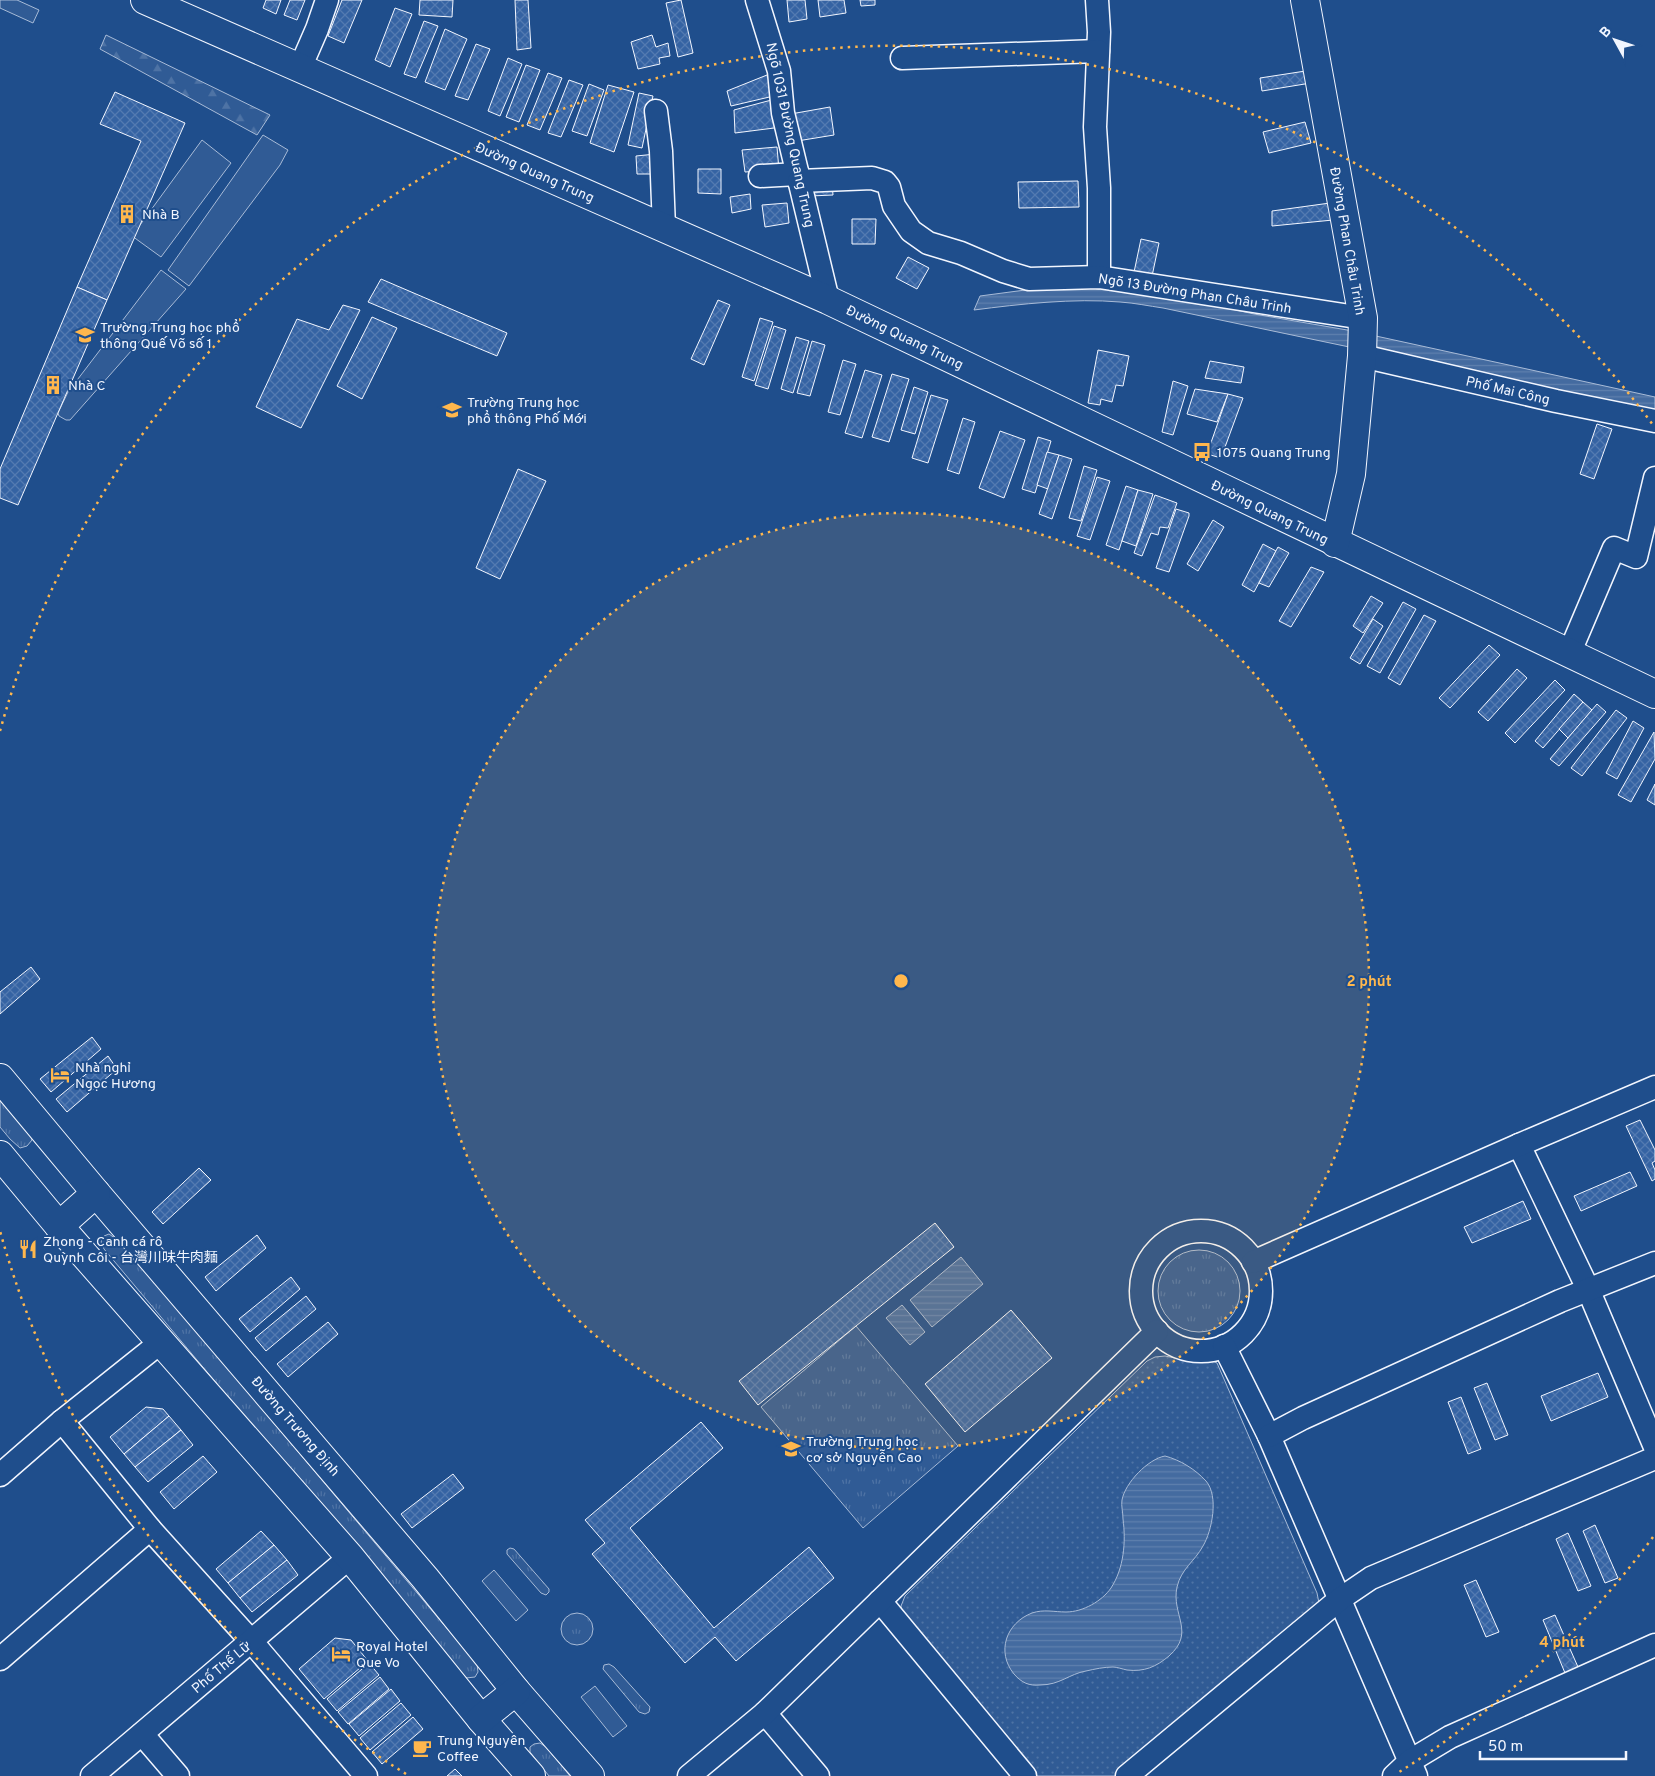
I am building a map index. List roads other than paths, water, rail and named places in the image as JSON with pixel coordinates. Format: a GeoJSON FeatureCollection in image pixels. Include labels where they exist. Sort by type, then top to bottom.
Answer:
{"type":"FeatureCollection","features":[{"type":"Feature","properties":{"kind":"main road","name":"Đường Quang Trung"},"geometry":{"type":"LineString","coordinates":[[145,0],[828,300],[1655,694]]}},
{"type":"Feature","properties":{"kind":"main road","name":"Đường Phan Châu Trinh"},"geometry":{"type":"LineString","coordinates":[[1305,0],[1363,318],[1362,356],[1351,474],[1335,543]]}},
{"type":"Feature","properties":{"kind":"main road","name":"Đường Trương Định"},"geometry":{"type":"LineString","coordinates":[[0,1078],[425,1578],[516,1690],[590,1776]]}},
{"type":"Feature","properties":{"kind":"main road"},"geometry":{"type":"LineString","coordinates":[[0,1155],[59,1226],[350,1557],[481,1720],[531,1776]]}},
{"type":"Feature","properties":{"kind":"main road"},"geometry":{"type":"LineString","coordinates":[[59,1226],[96,1193]]}},
{"type":"Feature","properties":{"kind":"main road"},"geometry":{"type":"LineString","coordinates":[[481,1720],[516,1690]]}},
{"type":"Feature","properties":{"kind":"street"},"geometry":{"type":"LineString","coordinates":[[300,68],[327,0]]}},
{"type":"Feature","properties":{"kind":"street","name":"Ngõ 1031 Đường Quang Trung"},"geometry":{"type":"LineString","coordinates":[[757,0],[780,71],[783,113],[828,300]]}},
{"type":"Feature","properties":{"kind":"street"},"geometry":{"type":"LineString","coordinates":[[1097,0],[1098,50],[1095,126],[1099,188],[1099,278]]}},
{"type":"Feature","properties":{"kind":"street"},"geometry":{"type":"LineString","coordinates":[[902,58],[1098,50]]}},
{"type":"Feature","properties":{"kind":"street"},"geometry":{"type":"LineString","coordinates":[[656,111],[661,151],[664,228]]}},
{"type":"Feature","properties":{"kind":"street","name":"Ngõ 13 Đường Phan Châu Trinh"},"geometry":{"type":"LineString","coordinates":[[760,176],[872,178],[885,182],[889,187],[894,206],[911,231],[928,243],[961,253],[1003,272],[1029,279],[1099,278],[1363,318]]}},
{"type":"Feature","properties":{"kind":"street","name":"Phố Mai Công"},"geometry":{"type":"LineString","coordinates":[[1362,356],[1556,401],[1655,421]]}},
{"type":"Feature","properties":{"kind":"street"},"geometry":{"type":"LineString","coordinates":[[1569,654],[1614,548],[1636,556],[1655,478]]}},
{"type":"Feature","properties":{"kind":"street"},"geometry":{"type":"LineString","coordinates":[[1253,1262],[1655,1087]]}},
{"type":"Feature","properties":{"kind":"street"},"geometry":{"type":"LineString","coordinates":[[1519,1145],[1588,1289],[1655,1447]]}},
{"type":"Feature","properties":{"kind":"street"},"geometry":{"type":"LineString","coordinates":[[1211,1232],[1226,1237],[1239,1245],[1253,1262],[1260,1279],[1258,1306],[1255,1315],[1239,1337],[1224,1346],[1206,1351],[1188,1349],[1171,1343],[1157,1331],[1145,1312],[1141,1289],[1150,1259],[1167,1243],[1188,1233],[1211,1232]]}},
{"type":"Feature","properties":{"kind":"street"},"geometry":{"type":"LineString","coordinates":[[1269,1436],[1312,1414],[1560,1301],[1655,1263]]}},
{"type":"Feature","properties":{"kind":"street"},"geometry":{"type":"LineString","coordinates":[[688,1776],[766,1713],[1157,1331]]}},
{"type":"Feature","properties":{"kind":"street"},"geometry":{"type":"LineString","coordinates":[[0,1475],[161,1342]]}},
{"type":"Feature","properties":{"kind":"street"},"geometry":{"type":"LineString","coordinates":[[1224,1346],[1269,1436],[1340,1599],[1407,1771],[1450,1737],[1655,1644]]}},
{"type":"Feature","properties":{"kind":"street"},"geometry":{"type":"LineString","coordinates":[[62,1422],[150,1529],[252,1642],[366,1776]]}},
{"type":"Feature","properties":{"kind":"street"},"geometry":{"type":"LineString","coordinates":[[1127,1776],[1340,1599],[1371,1578],[1655,1458]]}},
{"type":"Feature","properties":{"kind":"street"},"geometry":{"type":"LineString","coordinates":[[0,1659],[150,1529]]}},
{"type":"Feature","properties":{"kind":"street","name":"Phố Thế Lữ"},"geometry":{"type":"LineString","coordinates":[[92,1776],[350,1557]]}},
{"type":"Feature","properties":{"kind":"street"},"geometry":{"type":"LineString","coordinates":[[880,1601],[1025,1776]]}},
{"type":"Feature","properties":{"kind":"street"},"geometry":{"type":"LineString","coordinates":[[766,1713],[818,1776]]}},
{"type":"Feature","properties":{"kind":"street"},"geometry":{"type":"LineString","coordinates":[[142,1734],[178,1776]]}},
{"type":"Feature","properties":{"kind":"place","name":"Nhà B"},"geometry":{"type":"Point","coordinates":[127,214]}},
{"type":"Feature","properties":{"kind":"place","name":"Trường Trung học phổ thông Quế Võ số 1"},"geometry":{"type":"Point","coordinates":[85,335]}},
{"type":"Feature","properties":{"kind":"place","name":"Nhà C"},"geometry":{"type":"Point","coordinates":[53,385]}},
{"type":"Feature","properties":{"kind":"place","name":"Trường Trung học phổ thông Phố Mới"},"geometry":{"type":"Point","coordinates":[452,410]}},
{"type":"Feature","properties":{"kind":"place","name":"1075 Quang Trung"},"geometry":{"type":"Point","coordinates":[1202,452]}},
{"type":"Feature","properties":{"kind":"place","name":"Nhà nghỉ Ngọc Hương"},"geometry":{"type":"Point","coordinates":[60,1075]}},
{"type":"Feature","properties":{"kind":"place","name":"Zhong - Canh cá rô Quỳnh Côi - 台灣川味牛肉麵"},"geometry":{"type":"Point","coordinates":[28,1249]}},
{"type":"Feature","properties":{"kind":"place","name":"Trường Trung học cơ sở Nguyễn Cao"},"geometry":{"type":"Point","coordinates":[791,1449]}},
{"type":"Feature","properties":{"kind":"place","name":"Royal Hotel Que Vo"},"geometry":{"type":"Point","coordinates":[341,1654]}},
{"type":"Feature","properties":{"kind":"place","name":"Trung Nguyên Coffee"},"geometry":{"type":"Point","coordinates":[422,1748]}}]}
